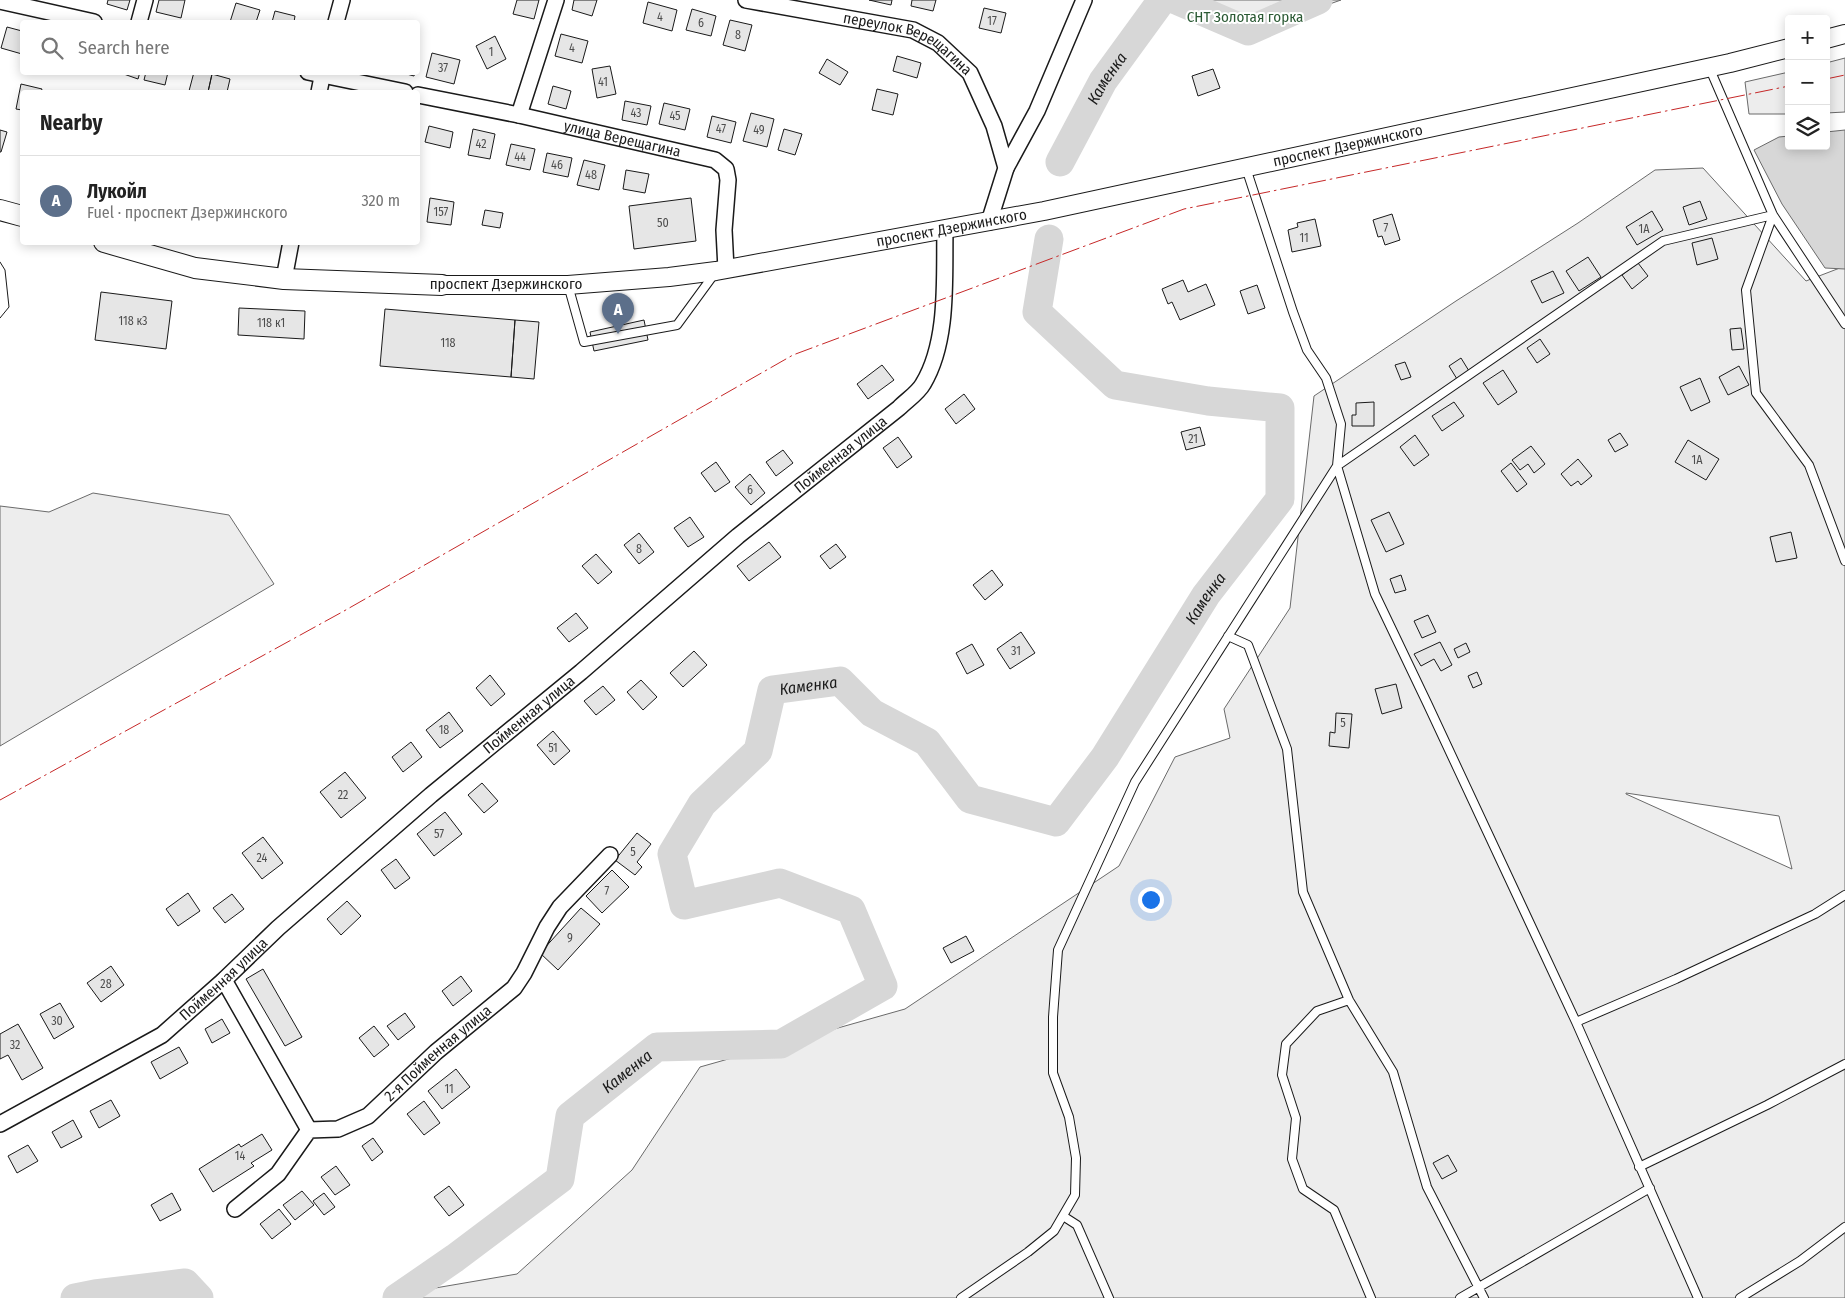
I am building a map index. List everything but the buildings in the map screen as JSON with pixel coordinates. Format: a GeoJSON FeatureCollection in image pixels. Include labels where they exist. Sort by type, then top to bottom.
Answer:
{"type":"FeatureCollection","features":[{"type":"Feature","properties":{"kind":"main road"},"geometry":{"type":"LineString","coordinates":[[0,210],[20,215]]}},
{"type":"Feature","properties":{"kind":"main road","name":"проспект Дзержинского"},"geometry":{"type":"LineString","coordinates":[[114,245],[195,268],[284,279],[442,286]]}},
{"type":"Feature","properties":{"kind":"street"},"geometry":{"type":"LineString","coordinates":[[140,20],[145,0]]}},
{"type":"Feature","properties":{"kind":"street"},"geometry":{"type":"LineString","coordinates":[[337,20],[342,0]]}},
{"type":"Feature","properties":{"kind":"street"},"geometry":{"type":"LineString","coordinates":[[519,115],[556,0]]}},
{"type":"Feature","properties":{"kind":"street","name":"переулок Верещагина"},"geometry":{"type":"LineString","coordinates":[[746,0],[913,30],[938,43],[970,73],[994,126],[1006,168]]}},
{"type":"Feature","properties":{"kind":"street"},"geometry":{"type":"LineString","coordinates":[[989,222],[1006,168],[1037,111],[1084,0]]}},
{"type":"Feature","properties":{"kind":"street"},"geometry":{"type":"LineString","coordinates":[[0,1],[47,6],[88,20]]}},
{"type":"Feature","properties":{"kind":"street"},"geometry":{"type":"LineString","coordinates":[[1830,38],[1845,34]]}},
{"type":"Feature","properties":{"kind":"street","name":"проспект Дзержинского"},"geometry":{"type":"LineString","coordinates":[[442,286],[568,285],[669,277],[721,270],[989,222],[1709,68],[1785,49]]}},
{"type":"Feature","properties":{"kind":"street"},"geometry":{"type":"LineString","coordinates":[[318,75],[319,90]]}},
{"type":"Feature","properties":{"kind":"street"},"geometry":{"type":"LineString","coordinates":[[323,75],[395,90]]}},
{"type":"Feature","properties":{"kind":"street","name":"улица Верещагина"},"geometry":{"type":"LineString","coordinates":[[420,95],[519,115],[715,160],[726,169],[728,180],[721,270]]}},
{"type":"Feature","properties":{"kind":"street","name":"Пойменная улица"},"geometry":{"type":"LineString","coordinates":[[0,1124],[162,1034],[224,980],[278,928],[431,795],[581,672],[738,536],[899,408],[922,386],[933,365],[940,334],[945,230]]}},
{"type":"Feature","properties":{"kind":"street"},"geometry":{"type":"LineString","coordinates":[[284,279],[290,245]]}},
{"type":"Feature","properties":{"kind":"street","name":"2-я Пойменная улица"},"geometry":{"type":"LineString","coordinates":[[309,1130],[338,1128],[368,1116],[436,1052],[514,988],[524,974],[547,927],[560,907],[610,855]]}},
{"type":"Feature","properties":{"kind":"street"},"geometry":{"type":"LineString","coordinates":[[224,980],[309,1130],[278,1174],[235,1209]]}},
{"type":"Feature","properties":{"kind":"lane"},"geometry":{"type":"LineString","coordinates":[[1709,68],[1773,215],[1845,324]]}},
{"type":"Feature","properties":{"kind":"lane"},"geometry":{"type":"LineString","coordinates":[[1246,168],[1307,350],[1326,378],[1341,424],[1337,466],[1374,594],[1433,714],[1576,1022],[1698,1298]]}},
{"type":"Feature","properties":{"kind":"lane"},"geometry":{"type":"LineString","coordinates":[[961,1298],[1028,1252],[1054,1231],[1075,1195],[1076,1158],[1069,1117],[1053,1073],[1053,1017],[1058,950],[1135,782],[1337,466],[1663,241],[1773,215]]}},
{"type":"Feature","properties":{"kind":"lane"},"geometry":{"type":"LineString","coordinates":[[1773,215],[1746,290],[1756,393],[1810,465],[1845,560]]}},
{"type":"Feature","properties":{"kind":"lane"},"geometry":{"type":"LineString","coordinates":[[568,285],[584,342],[677,325],[721,270]]}},
{"type":"Feature","properties":{"kind":"lane"},"geometry":{"type":"LineString","coordinates":[[1228,636],[1248,645],[1287,749],[1303,892],[1349,1000],[1393,1072],[1427,1187],[1484,1298]]}},
{"type":"Feature","properties":{"kind":"lane"},"geometry":{"type":"LineString","coordinates":[[1576,1022],[1676,979],[1815,914],[1845,895]]}},
{"type":"Feature","properties":{"kind":"lane"},"geometry":{"type":"LineString","coordinates":[[1349,1000],[1316,1011],[1286,1044],[1282,1075],[1296,1118],[1292,1159],[1303,1189],[1334,1210],[1371,1298]]}},
{"type":"Feature","properties":{"kind":"lane"},"geometry":{"type":"LineString","coordinates":[[1639,1167],[1767,1105],[1845,1064]]}},
{"type":"Feature","properties":{"kind":"lane"},"geometry":{"type":"LineString","coordinates":[[1460,1298],[1650,1188]]}},
{"type":"Feature","properties":{"kind":"lane"},"geometry":{"type":"LineString","coordinates":[[1063,1216],[1078,1225],[1109,1298]]}},
{"type":"Feature","properties":{"kind":"lane"},"geometry":{"type":"LineString","coordinates":[[1740,1298],[1800,1261],[1845,1227]]}},
{"type":"Feature","properties":{"kind":"green space","name":"СНТ Золотая горка"},"geometry":{"type":"Polygon","coordinates":[[[1180,0],[1341,0],[1244,34],[1180,0]]]}},
{"type":"Feature","properties":{"kind":"green space"},"geometry":{"type":"Polygon","coordinates":[[[1845,58],[1845,112],[1830,113],[1830,62],[1845,58]]]}},
{"type":"Feature","properties":{"kind":"green space"},"geometry":{"type":"Polygon","coordinates":[[[1785,73],[1785,114],[1749,114],[1745,82],[1785,73]]]}},
{"type":"Feature","properties":{"kind":"green space"},"geometry":{"type":"Polygon","coordinates":[[[1703,168],[1806,281],[1845,266],[1845,1298],[404,1298],[406,1293],[517,1274],[632,1170],[700,1067],[905,1009],[1119,866],[1175,757],[1230,738],[1224,709],[1290,608],[1314,396],[1456,301],[1578,223],[1655,170],[1703,168]],[[1626,793],[1792,869],[1779,816],[1626,793]]]}},
{"type":"Feature","properties":{"kind":"green space"},"geometry":{"type":"Polygon","coordinates":[[[93,493],[229,515],[274,584],[0,746],[0,506],[49,512],[93,493]]]}},
{"type":"Feature","properties":{"kind":"shaded area"},"geometry":{"type":"Polygon","coordinates":[[[1845,130],[1845,269],[1825,268],[1782,204],[1754,150],[1779,137],[1785,136],[1785,150],[1830,150],[1830,132],[1845,130]]]}},
{"type":"Feature","properties":{"kind":"waterway","name":"Каменка"},"geometry":{"type":"LineString","coordinates":[[1060,162],[1103,81],[1162,0]]}},
{"type":"Feature","properties":{"kind":"waterway","name":"Каменка"},"geometry":{"type":"LineString","coordinates":[[1176,0],[1248,31],[1318,0]]}},
{"type":"Feature","properties":{"kind":"waterway","name":"Каменка"},"geometry":{"type":"LineString","coordinates":[[397,1298],[455,1258],[560,1179],[570,1116],[657,1047],[781,1044],[883,986],[851,910],[780,883],[684,905],[672,854],[702,804],[758,751],[772,690],[840,681],[872,713],[927,742],[970,799],[1056,822],[1105,757],[1206,595],[1280,499],[1280,408],[1208,401],[1115,385],[1037,312],[1049,239]]}},
{"type":"Feature","properties":{"kind":"waterway","name":"Каменка"},"geometry":{"type":"LineString","coordinates":[[75,1298],[185,1283],[199,1298]]}},
{"type":"Feature","properties":{"kind":"tram line"},"geometry":{"type":"LineString","coordinates":[[0,262],[5,270],[9,307],[0,318]]}},
{"type":"Feature","properties":{"kind":"power"},"geometry":{"type":"LineString","coordinates":[[1830,78],[1845,75]]}},
{"type":"Feature","properties":{"kind":"power"},"geometry":{"type":"LineString","coordinates":[[0,800],[344,611],[793,355],[1184,209],[1785,87]]}},
{"type":"Feature","properties":{"kind":"place","name":"Лукойл"},"geometry":{"type":"Point","coordinates":[618,334]}}]}
